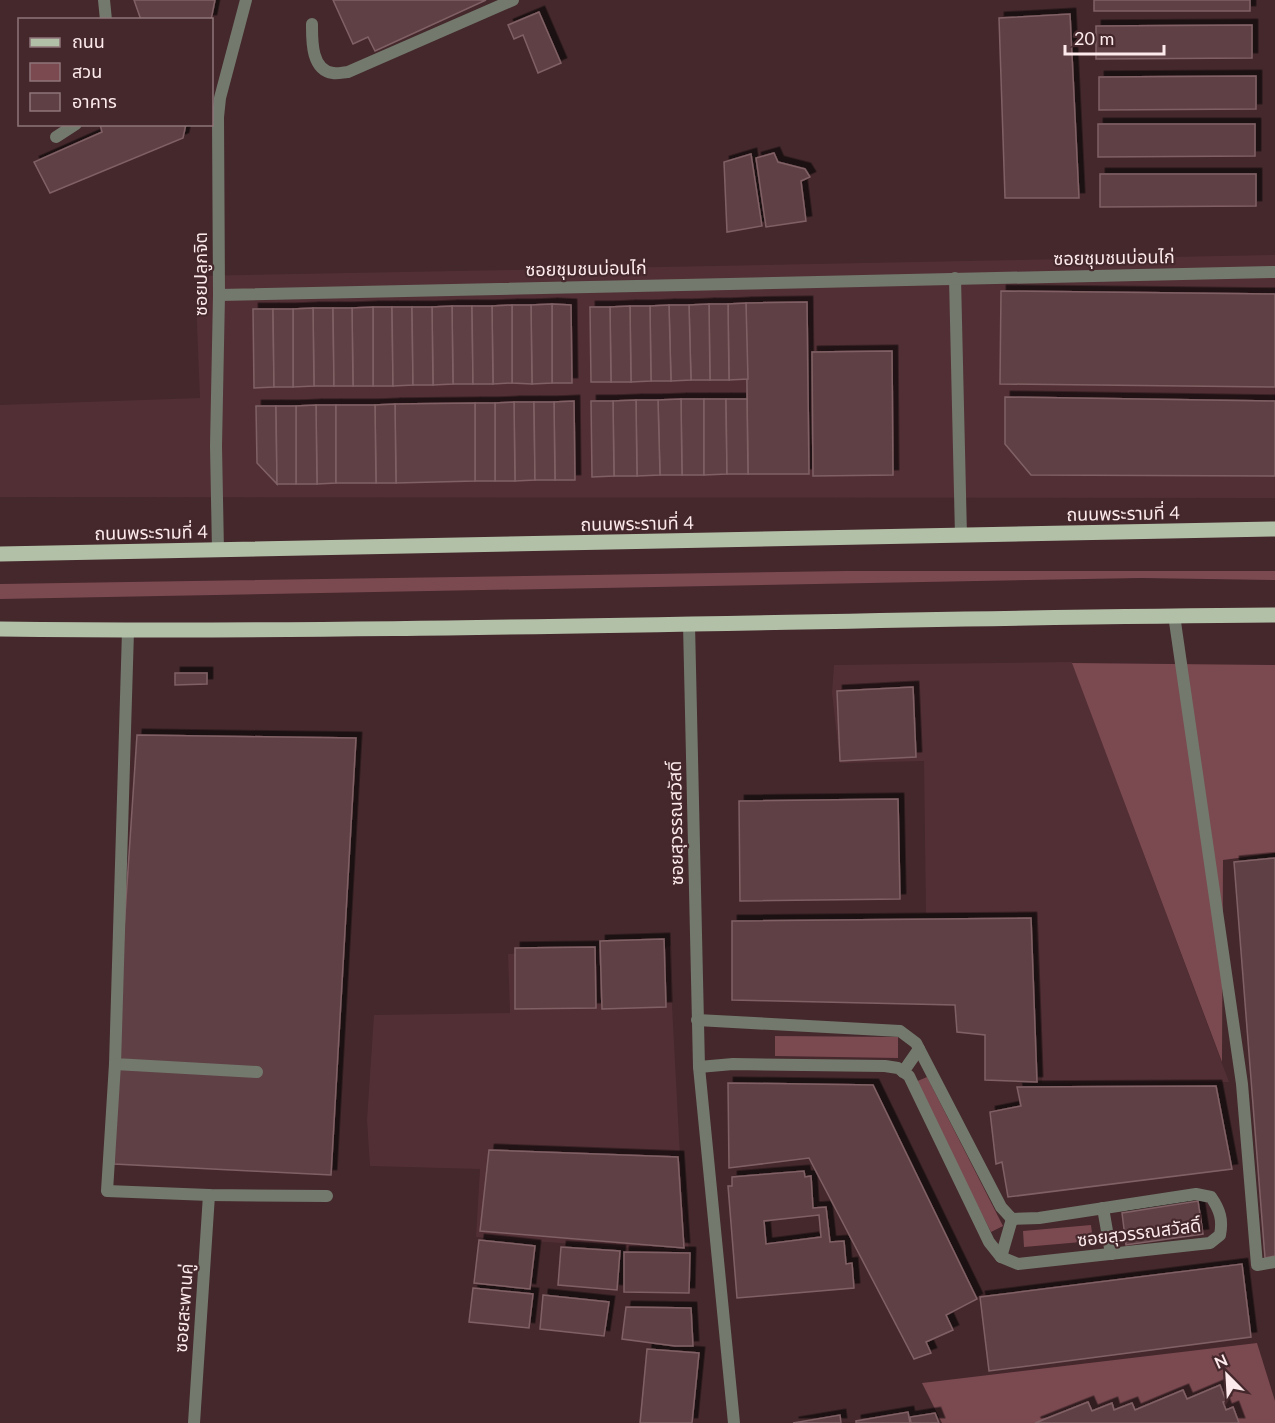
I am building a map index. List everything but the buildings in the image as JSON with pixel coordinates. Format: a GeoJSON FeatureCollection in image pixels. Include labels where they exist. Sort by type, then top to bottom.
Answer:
{"type":"FeatureCollection","features":[{"type":"Feature","properties":{"kind":"main road","name":"ถนนพระรามที่ 4"},"geometry":{"type":"LineString","coordinates":[[0,554],[1275,529]]}},
{"type":"Feature","properties":{"kind":"main road"},"geometry":{"type":"LineString","coordinates":[[0,629],[128,631],[1275,615]]}},
{"type":"Feature","properties":{"kind":"street"},"geometry":{"type":"LineString","coordinates":[[104,0],[106,18]]}},
{"type":"Feature","properties":{"kind":"street","name":"ซอยปลูกจิต"},"geometry":{"type":"LineString","coordinates":[[218,551],[216,446],[219,294],[218,117],[220,98],[246,0]]}},
{"type":"Feature","properties":{"kind":"street"},"geometry":{"type":"LineString","coordinates":[[312,24],[312,48],[321,66],[332,73],[348,72],[513,0]]}},
{"type":"Feature","properties":{"kind":"street"},"geometry":{"type":"LineString","coordinates":[[56,137],[73,126]]}},
{"type":"Feature","properties":{"kind":"street","name":"ซอยชุมชนบ่อนไก่"},"geometry":{"type":"LineString","coordinates":[[219,294],[1275,272]]}},
{"type":"Feature","properties":{"kind":"street"},"geometry":{"type":"LineString","coordinates":[[955,278],[960,536]]}},
{"type":"Feature","properties":{"kind":"street"},"geometry":{"type":"LineString","coordinates":[[1174,615],[1242,1084],[1257,1265],[1275,1262]]}},
{"type":"Feature","properties":{"kind":"street","name":"ซอยสุวรรณสวัสดิ์"},"geometry":{"type":"LineString","coordinates":[[689,624],[699,1067],[734,1423]]}},
{"type":"Feature","properties":{"kind":"street"},"geometry":{"type":"LineString","coordinates":[[128,631],[115,1064],[107,1191],[327,1196]]}},
{"type":"Feature","properties":{"kind":"street"},"geometry":{"type":"LineString","coordinates":[[697,1020],[900,1031],[916,1043],[1001,1207],[1012,1219],[1001,1257]]}},
{"type":"Feature","properties":{"kind":"street"},"geometry":{"type":"LineString","coordinates":[[903,1072],[919,1048]]}},
{"type":"Feature","properties":{"kind":"street"},"geometry":{"type":"LineString","coordinates":[[115,1064],[257,1072]]}},
{"type":"Feature","properties":{"kind":"street"},"geometry":{"type":"LineString","coordinates":[[699,1067],[733,1064],[898,1068],[909,1076],[989,1242],[1001,1257]]}},
{"type":"Feature","properties":{"kind":"street","name":"ซอยสุวรรณสวัสดิ์"},"geometry":{"type":"LineString","coordinates":[[1001,1257],[1018,1264],[1210,1243],[1220,1235],[1222,1222],[1218,1207],[1211,1197],[1196,1194],[1039,1218],[1012,1219]]}},
{"type":"Feature","properties":{"kind":"street","name":"ซอยสะพานคู่"},"geometry":{"type":"LineString","coordinates":[[194,1423],[208,1195]]}},
{"type":"Feature","properties":{"kind":"street"},"geometry":{"type":"LineString","coordinates":[[1103,1208],[1111,1254]]}},
{"type":"Feature","properties":{"kind":"shaded area"},"geometry":{"type":"Polygon","coordinates":[[[1275,255],[1275,498],[0,497],[0,405],[200,398],[195,276],[1275,255]]]}},
{"type":"Feature","properties":{"kind":"shaded area"},"geometry":{"type":"Polygon","coordinates":[[[1072,662],[1229,1082],[1042,1083],[1035,913],[926,913],[924,761],[840,763],[832,693],[834,665],[1072,662]]]}},
{"type":"Feature","properties":{"kind":"shaded area"},"geometry":{"type":"Polygon","coordinates":[[[671,946],[680,1156],[689,1252],[476,1237],[480,1169],[370,1166],[367,1120],[374,1015],[510,1013],[508,954],[671,946]]]}},
{"type":"Feature","properties":{"kind":"green space"},"geometry":{"type":"Polygon","coordinates":[[[846,571],[1275,571],[1275,580],[1141,578],[0,599],[0,584],[846,571]]]}},
{"type":"Feature","properties":{"kind":"green space"},"geometry":{"type":"Polygon","coordinates":[[[1072,663],[1275,665],[1275,853],[1223,860],[1222,1062],[1072,663]]]}},
{"type":"Feature","properties":{"kind":"green space"},"geometry":{"type":"Polygon","coordinates":[[[775,1036],[898,1037],[898,1058],[775,1056],[775,1036]]]}},
{"type":"Feature","properties":{"kind":"green space"},"geometry":{"type":"Polygon","coordinates":[[[927,1077],[1003,1226],[991,1232],[915,1082],[927,1077]]]}},
{"type":"Feature","properties":{"kind":"green space"},"geometry":{"type":"Polygon","coordinates":[[[1091,1225],[1093,1241],[1024,1247],[1023,1231],[1091,1225]]]}},
{"type":"Feature","properties":{"kind":"green space"},"geometry":{"type":"Polygon","coordinates":[[[1257,1343],[1275,1401],[1275,1423],[942,1423],[922,1383],[1257,1343]]]}}]}
